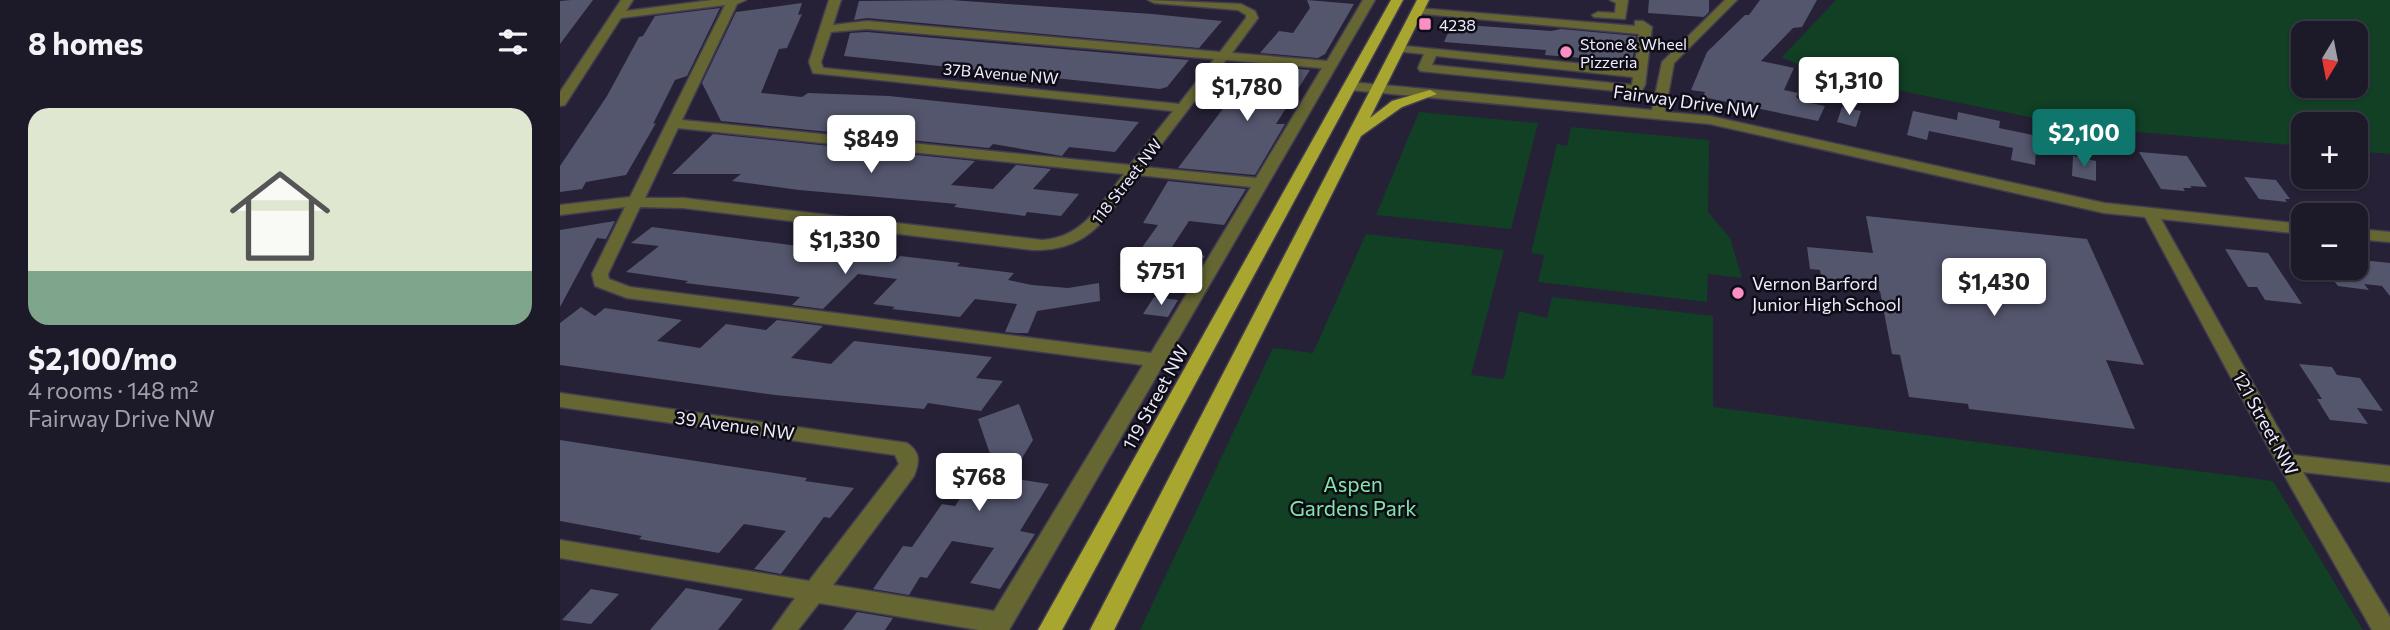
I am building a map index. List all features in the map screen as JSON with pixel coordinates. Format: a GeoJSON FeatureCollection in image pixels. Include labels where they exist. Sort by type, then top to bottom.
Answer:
{"type":"FeatureCollection","features":[{"type":"Feature","properties":{"kind":"main road","name":"119 Street NW"},"geometry":{"type":"LineString","coordinates":[[1050,630],[1397,0]]}},
{"type":"Feature","properties":{"kind":"main road"},"geometry":{"type":"LineString","coordinates":[[1102,630],[1420,6]]}},
{"type":"Feature","properties":{"kind":"main road"},"geometry":{"type":"LineString","coordinates":[[1354,136],[1390,108],[1430,94]]}},
{"type":"Feature","properties":{"kind":"street"},"geometry":{"type":"LineString","coordinates":[[560,102],[627,0]]}},
{"type":"Feature","properties":{"kind":"street"},"geometry":{"type":"LineString","coordinates":[[733,0],[600,274],[601,282],[612,288],[1158,360]]}},
{"type":"Feature","properties":{"kind":"street"},"geometry":{"type":"LineString","coordinates":[[618,15],[740,0]]}},
{"type":"Feature","properties":{"kind":"street"},"geometry":{"type":"LineString","coordinates":[[835,0],[826,29],[867,24],[1331,65]]}},
{"type":"Feature","properties":{"kind":"street","name":"118 Street NW"},"geometry":{"type":"LineString","coordinates":[[636,201],[683,203],[1033,245],[1066,242],[1078,237],[1092,225],[1251,21],[1251,12],[1234,6],[1154,0]]}},
{"type":"Feature","properties":{"kind":"street"},"geometry":{"type":"LineString","coordinates":[[560,549],[814,592],[998,627],[1158,360],[1258,183],[1369,0]]}},
{"type":"Feature","properties":{"kind":"street"},"geometry":{"type":"LineString","coordinates":[[1471,0],[1470,5],[1621,17],[1646,27],[1640,74],[1631,112]]}},
{"type":"Feature","properties":{"kind":"street"},"geometry":{"type":"LineString","coordinates":[[1615,0],[1622,1],[1621,17]]}},
{"type":"Feature","properties":{"kind":"street"},"geometry":{"type":"LineString","coordinates":[[1658,114],[1668,62],[1731,0]]}},
{"type":"Feature","properties":{"kind":"street"},"geometry":{"type":"LineString","coordinates":[[1420,6],[1646,31]]}},
{"type":"Feature","properties":{"kind":"street","name":"37B Avenue NW"},"geometry":{"type":"LineString","coordinates":[[826,29],[815,62],[817,70],[831,74],[1183,108]]}},
{"type":"Feature","properties":{"kind":"street"},"geometry":{"type":"LineString","coordinates":[[1399,48],[1640,74]]}},
{"type":"Feature","properties":{"kind":"street"},"geometry":{"type":"LineString","coordinates":[[1431,52],[1424,68],[1636,89]]}},
{"type":"Feature","properties":{"kind":"street"},"geometry":{"type":"LineString","coordinates":[[1468,97],[1486,58]]}},
{"type":"Feature","properties":{"kind":"street","name":"Fairway Drive NW"},"geometry":{"type":"LineString","coordinates":[[1350,86],[1658,114],[1739,126],[2095,206],[2291,228]]}},
{"type":"Feature","properties":{"kind":"street"},"geometry":{"type":"LineString","coordinates":[[674,123],[1258,183]]}},
{"type":"Feature","properties":{"kind":"street"},"geometry":{"type":"LineString","coordinates":[[560,210],[636,201]]}},
{"type":"Feature","properties":{"kind":"street","name":"121 Street NW"},"geometry":{"type":"LineString","coordinates":[[2151,214],[2287,462],[2385,630]]}},
{"type":"Feature","properties":{"kind":"street"},"geometry":{"type":"LineString","coordinates":[[2368,235],[2390,237]]}},
{"type":"Feature","properties":{"kind":"street","name":"39 Avenue NW"},"geometry":{"type":"LineString","coordinates":[[560,400],[900,449],[908,454],[909,464],[904,477],[814,592]]}},
{"type":"Feature","properties":{"kind":"street"},"geometry":{"type":"LineString","coordinates":[[2287,462],[2390,474]]}},
{"type":"Feature","properties":{"kind":"street"},"geometry":{"type":"LineString","coordinates":[[784,630],[814,592]]}},
{"type":"Feature","properties":{"kind":"green space"},"geometry":{"type":"Polygon","coordinates":[[[1836,0],[2390,0],[2390,154],[2368,152],[2368,112],[2291,112],[2291,145],[2078,127],[1818,74],[1782,57],[1836,0]]]}},
{"type":"Feature","properties":{"kind":"green space"},"geometry":{"type":"Polygon","coordinates":[[[1419,112],[1538,123],[1511,229],[1376,215],[1419,112]]]}},
{"type":"Feature","properties":{"kind":"green space"},"geometry":{"type":"Polygon","coordinates":[[[1571,127],[1709,140],[1708,212],[1730,238],[1742,278],[1708,274],[1707,302],[1538,282],[1544,255],[1531,253],[1557,144],[1567,146],[1571,127]]]}},
{"type":"Feature","properties":{"kind":"green space","name":"Aspen Gardens Park"},"geometry":{"type":"Polygon","coordinates":[[[1366,234],[1504,250],[1471,375],[1504,379],[1519,311],[1547,318],[1552,297],[1713,316],[1713,407],[2273,481],[2363,630],[1140,630],[1273,348],[1313,353],[1366,234]]]}},
{"type":"Feature","properties":{"kind":"building"},"geometry":{"type":"Polygon","coordinates":[[[593,0],[560,44],[560,1],[593,0]]]}},
{"type":"Feature","properties":{"kind":"building"},"geometry":{"type":"Polygon","coordinates":[[[951,0],[1222,21],[1199,48],[867,18],[854,20],[859,1],[951,0]]]}},
{"type":"Feature","properties":{"kind":"building"},"geometry":{"type":"Polygon","coordinates":[[[1307,0],[1354,4],[1325,54],[1318,58],[1260,53],[1279,31],[1293,33],[1310,8],[1307,0]]]}},
{"type":"Feature","properties":{"kind":"building"},"geometry":{"type":"Polygon","coordinates":[[[1649,0],[1709,0],[1709,12],[1704,17],[1648,13],[1649,0]]]}},
{"type":"Feature","properties":{"kind":"building"},"geometry":{"type":"Polygon","coordinates":[[[1760,0],[1817,0],[1802,27],[1793,28],[1761,61],[1794,68],[1784,90],[1798,93],[1796,97],[1801,101],[1825,106],[1818,121],[1703,97],[1705,92],[1691,90],[1707,52],[1745,15],[1749,15],[1760,0]]]}},
{"type":"Feature","properties":{"kind":"building"},"geometry":{"type":"Polygon","coordinates":[[[802,3],[798,15],[802,14],[787,48],[779,49],[761,93],[802,97],[808,93],[889,96],[1139,122],[1115,152],[1069,147],[1062,156],[993,144],[989,148],[721,121],[702,83],[736,12],[802,3]]]}},
{"type":"Feature","properties":{"kind":"building"},"geometry":{"type":"Polygon","coordinates":[[[720,8],[687,76],[675,80],[653,124],[656,123],[626,175],[586,182],[582,189],[560,192],[560,166],[607,96],[639,37],[643,36],[655,16],[720,8]]]}},
{"type":"Feature","properties":{"kind":"building"},"geometry":{"type":"Polygon","coordinates":[[[1452,24],[1551,31],[1561,29],[1636,36],[1632,62],[1545,55],[1546,50],[1444,42],[1452,24]]]}},
{"type":"Feature","properties":{"kind":"building"},"geometry":{"type":"Polygon","coordinates":[[[867,32],[1189,60],[1167,87],[1160,89],[844,56],[850,33],[867,32]]]}},
{"type":"Feature","properties":{"kind":"building"},"geometry":{"type":"Polygon","coordinates":[[[1252,65],[1310,70],[1276,124],[1285,124],[1255,175],[1178,168],[1247,77],[1243,77],[1252,65]]]}},
{"type":"Feature","properties":{"kind":"building"},"geometry":{"type":"Polygon","coordinates":[[[1842,107],[1861,111],[1856,127],[1837,122],[1842,107]]]}},
{"type":"Feature","properties":{"kind":"building"},"geometry":{"type":"Polygon","coordinates":[[[1913,111],[1957,120],[1958,112],[2000,121],[1999,128],[2037,136],[2035,165],[2011,160],[2013,148],[1929,131],[1927,140],[1907,135],[1913,111]]]}},
{"type":"Feature","properties":{"kind":"building"},"geometry":{"type":"Polygon","coordinates":[[[713,134],[975,161],[951,185],[993,189],[1016,165],[1051,169],[1033,189],[1079,194],[1061,216],[1027,212],[1025,216],[954,207],[957,204],[799,190],[732,181],[741,174],[672,174],[713,134]]]}},
{"type":"Feature","properties":{"kind":"building"},"geometry":{"type":"Polygon","coordinates":[[[2139,152],[2187,156],[2207,187],[2190,186],[2192,188],[2183,188],[2185,191],[2161,189],[2139,152]]]}},
{"type":"Feature","properties":{"kind":"building"},"geometry":{"type":"Polygon","coordinates":[[[2073,156],[2096,161],[2096,181],[2072,176],[2073,156]]]}},
{"type":"Feature","properties":{"kind":"building"},"geometry":{"type":"Polygon","coordinates":[[[2244,177],[2276,180],[2290,199],[2285,199],[2287,202],[2259,199],[2244,177]]]}},
{"type":"Feature","properties":{"kind":"building"},"geometry":{"type":"Polygon","coordinates":[[[1168,181],[1246,189],[1224,225],[1189,221],[1172,247],[1205,256],[1193,270],[1175,265],[1182,253],[1140,281],[1119,267],[1136,256],[1158,225],[1143,223],[1168,181]]]}},
{"type":"Feature","properties":{"kind":"building"},"geometry":{"type":"Polygon","coordinates":[[[1866,216],[2087,239],[2144,365],[2106,360],[2135,429],[1969,409],[1968,404],[1909,397],[1900,355],[1892,354],[1880,291],[1822,284],[1820,270],[1810,269],[1807,247],[1873,253],[1866,216]]]}},
{"type":"Feature","properties":{"kind":"building"},"geometry":{"type":"Polygon","coordinates":[[[615,221],[606,239],[597,238],[560,307],[560,230],[615,221]]]}},
{"type":"Feature","properties":{"kind":"building"},"geometry":{"type":"Polygon","coordinates":[[[652,227],[897,259],[900,256],[960,263],[957,266],[1014,273],[1008,280],[1032,285],[1068,288],[1099,283],[1100,301],[1037,311],[1028,333],[1005,332],[1017,304],[975,299],[960,317],[892,309],[895,307],[873,304],[897,279],[858,274],[823,309],[792,305],[800,297],[685,283],[688,281],[626,272],[659,246],[631,243],[652,227]]]}},
{"type":"Feature","properties":{"kind":"building"},"geometry":{"type":"Polygon","coordinates":[[[2225,249],[2268,253],[2302,304],[2265,300],[2257,287],[2248,287],[2225,249]]]}},
{"type":"Feature","properties":{"kind":"building"},"geometry":{"type":"Polygon","coordinates":[[[2368,261],[2390,263],[2390,296],[2382,286],[2364,284],[2369,290],[2338,286],[2334,281],[2326,280],[2368,280],[2368,261]]]}},
{"type":"Feature","properties":{"kind":"building"},"geometry":{"type":"Polygon","coordinates":[[[1154,297],[1178,300],[1168,317],[1143,314],[1154,297]]]}},
{"type":"Feature","properties":{"kind":"building"},"geometry":{"type":"Polygon","coordinates":[[[581,307],[595,316],[605,308],[682,320],[657,341],[700,348],[726,324],[766,330],[777,320],[823,326],[791,358],[831,364],[854,341],[992,357],[976,378],[1003,381],[981,411],[928,403],[924,409],[775,395],[560,365],[560,323],[581,307]]]}},
{"type":"Feature","properties":{"kind":"building"},"geometry":{"type":"Polygon","coordinates":[[[2299,364],[2332,367],[2337,375],[2360,378],[2383,411],[2357,408],[2368,424],[2330,420],[2317,399],[2322,399],[2299,364]]]}},
{"type":"Feature","properties":{"kind":"building"},"geometry":{"type":"Polygon","coordinates":[[[1019,404],[1033,440],[1010,478],[1049,484],[1020,531],[1035,534],[1000,589],[970,583],[994,548],[952,541],[927,578],[920,577],[909,595],[873,589],[903,546],[912,547],[942,504],[955,506],[990,454],[978,419],[1019,404]]]}},
{"type":"Feature","properties":{"kind":"building"},"geometry":{"type":"Polygon","coordinates":[[[560,440],[807,478],[805,481],[854,488],[830,518],[824,517],[781,574],[754,569],[786,531],[744,524],[719,553],[560,521],[560,440]]]}},
{"type":"Feature","properties":{"kind":"building"},"geometry":{"type":"Polygon","coordinates":[[[686,588],[743,599],[718,630],[650,630],[686,588]]]}},
{"type":"Feature","properties":{"kind":"building"},"geometry":{"type":"Polygon","coordinates":[[[591,589],[619,594],[591,624],[562,620],[591,589]]]}},
{"type":"Feature","properties":{"kind":"building"},"geometry":{"type":"Polygon","coordinates":[[[857,612],[893,618],[885,630],[843,630],[857,612]]]}},
{"type":"Feature","properties":{"kind":"place","name":"4238"},"geometry":{"type":"Point","coordinates":[1425,24]}},
{"type":"Feature","properties":{"kind":"place","name":"Stone & Wheel Pizzeria"},"geometry":{"type":"Point","coordinates":[1566,52]}},
{"type":"Feature","properties":{"kind":"place","name":"Vernon Barford Junior High School"},"geometry":{"type":"Point","coordinates":[1738,293]}}]}
